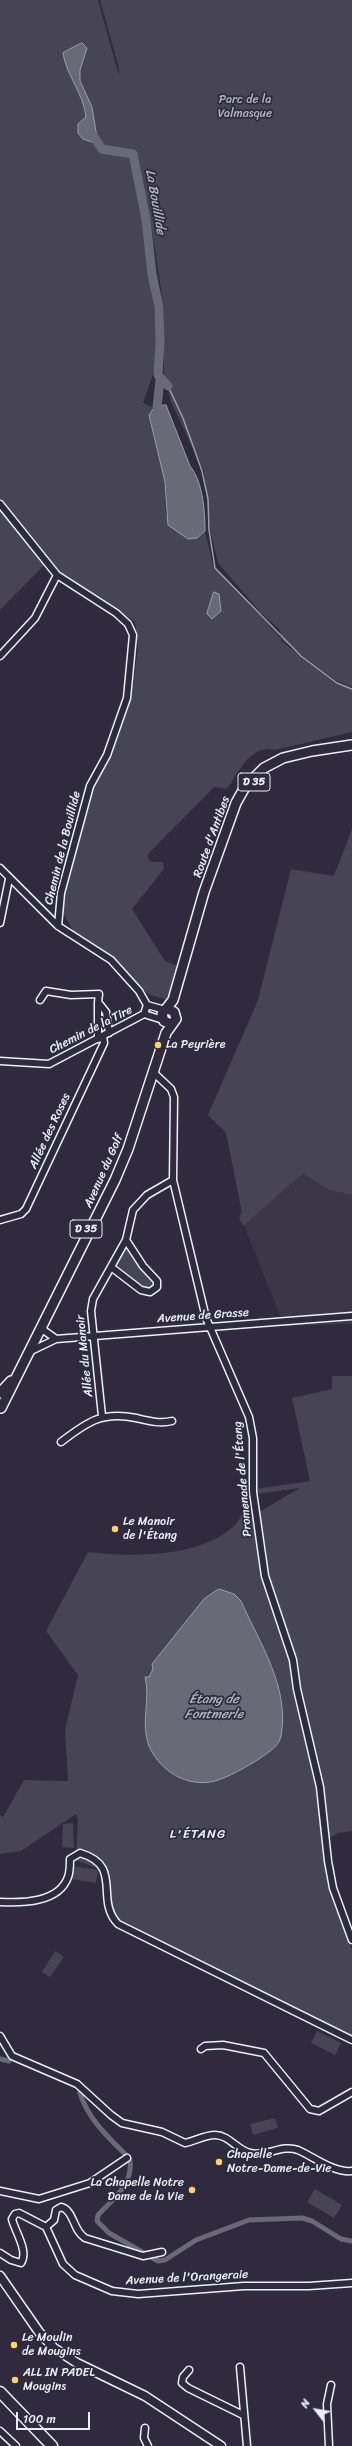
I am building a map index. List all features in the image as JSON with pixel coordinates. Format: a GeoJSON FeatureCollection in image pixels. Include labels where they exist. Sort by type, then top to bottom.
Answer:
{"type":"FeatureCollection","features":[{"type":"Feature","properties":{"kind":"highway"},"geometry":{"type":"LineString","coordinates":[[0,2392],[52,2446]]}},
{"type":"Feature","properties":{"kind":"highway"},"geometry":{"type":"LineString","coordinates":[[0,2401],[42,2446]]}},
{"type":"Feature","properties":{"kind":"main road","name":"Route d'Antibes"},"geometry":{"type":"LineString","coordinates":[[169,1010],[191,946],[236,803],[256,774],[273,762],[293,755],[352,745]]}},
{"type":"Feature","properties":{"kind":"main road","name":"Route d'Antibes"},"geometry":{"type":"LineString","coordinates":[[212,878],[240,804],[248,789],[259,776],[276,764],[296,757],[352,748]]}},
{"type":"Feature","properties":{"kind":"main road"},"geometry":{"type":"LineString","coordinates":[[169,1010],[176,1019],[166,1022],[162,1016],[169,1010]]}},
{"type":"Feature","properties":{"kind":"main road","name":"Avenue du Golf"},"geometry":{"type":"LineString","coordinates":[[0,1408],[31,1351],[116,1180],[150,1084],[166,1033],[166,1022]]}},
{"type":"Feature","properties":{"kind":"main road","name":"Avenue du Golf"},"geometry":{"type":"LineString","coordinates":[[0,1393],[8,1386],[124,1147],[166,1022]]}},
{"type":"Feature","properties":{"kind":"main road"},"geometry":{"type":"LineString","coordinates":[[33,1336],[42,1329]]}},
{"type":"Feature","properties":{"kind":"main road"},"geometry":{"type":"LineString","coordinates":[[0,2276],[39,2332],[54,2348],[77,2363],[145,2396],[221,2446]]}},
{"type":"Feature","properties":{"kind":"street","name":"Chemin de la Bouillide"},"geometry":{"type":"LineString","coordinates":[[0,504],[57,575],[116,613],[128,624],[133,635],[127,698],[109,749],[90,786],[85,801],[61,893],[58,926]]}},
{"type":"Feature","properties":{"kind":"street"},"geometry":{"type":"LineString","coordinates":[[0,656],[35,618],[57,575]]}},
{"type":"Feature","properties":{"kind":"street"},"geometry":{"type":"LineString","coordinates":[[0,868],[9,879],[58,926],[111,960],[139,991],[147,1005],[169,1010]]}},
{"type":"Feature","properties":{"kind":"street"},"geometry":{"type":"LineString","coordinates":[[0,923],[9,879]]}},
{"type":"Feature","properties":{"kind":"street"},"geometry":{"type":"LineString","coordinates":[[40,1000],[46,991],[71,995],[93,993],[99,994],[98,1002],[104,1036]]}},
{"type":"Feature","properties":{"kind":"street"},"geometry":{"type":"LineString","coordinates":[[98,1002],[106,1012],[104,1036]]}},
{"type":"Feature","properties":{"kind":"street"},"geometry":{"type":"LineString","coordinates":[[147,1005],[144,1014],[166,1022]]}},
{"type":"Feature","properties":{"kind":"street","name":"Chemin de la Tire"},"geometry":{"type":"LineString","coordinates":[[0,1061],[49,1064],[144,1014]]}},
{"type":"Feature","properties":{"kind":"street","name":"Allée des Roses"},"geometry":{"type":"LineString","coordinates":[[0,1220],[21,1214],[26,1208],[104,1043],[104,1036]]}},
{"type":"Feature","properties":{"kind":"street","name":"Promenade de l'Étang"},"geometry":{"type":"LineString","coordinates":[[153,1072],[171,1089],[174,1097],[173,1180],[209,1326],[249,1417],[253,1438],[253,1492],[265,1576],[293,1660],[297,1689],[320,1786],[328,1861],[333,1888],[352,1940]]}},
{"type":"Feature","properties":{"kind":"street"},"geometry":{"type":"LineString","coordinates":[[150,1084],[166,1084]]}},
{"type":"Feature","properties":{"kind":"street","name":"Allée du Manoir"},"geometry":{"type":"LineString","coordinates":[[102,1416],[91,1311],[93,1299],[126,1240],[129,1220],[137,1204],[147,1195],[173,1180]]}},
{"type":"Feature","properties":{"kind":"street"},"geometry":{"type":"LineString","coordinates":[[111,1267],[141,1290],[150,1292],[157,1287],[157,1282],[143,1266],[126,1240]]}},
{"type":"Feature","properties":{"kind":"street","name":"Avenue de Grasse"},"geometry":{"type":"LineString","coordinates":[[31,1351],[56,1339],[352,1316]]}},
{"type":"Feature","properties":{"kind":"street"},"geometry":{"type":"LineString","coordinates":[[42,1329],[56,1339]]}},
{"type":"Feature","properties":{"kind":"street"},"geometry":{"type":"LineString","coordinates":[[61,1442],[81,1427],[102,1416],[118,1415],[162,1423],[172,1421]]}},
{"type":"Feature","properties":{"kind":"street"},"geometry":{"type":"LineString","coordinates":[[0,1902],[38,1901],[62,1888],[68,1877],[70,1859],[80,1854],[93,1857],[102,1864],[111,1916],[118,1924],[352,2040]]}},
{"type":"Feature","properties":{"kind":"street"},"geometry":{"type":"LineString","coordinates":[[0,2036],[12,2056],[77,2084],[110,2115],[122,2123],[162,2132],[185,2143],[214,2135],[228,2139],[250,2152],[262,2154],[286,2148],[297,2150],[313,2159],[352,2171]]}},
{"type":"Feature","properties":{"kind":"street"},"geometry":{"type":"LineString","coordinates":[[201,2049],[205,2046],[223,2045],[264,2053],[310,2109],[315,2111],[319,2111],[352,2092]]}},
{"type":"Feature","properties":{"kind":"street"},"geometry":{"type":"LineString","coordinates":[[0,2191],[39,2198],[90,2183],[127,2158]]}},
{"type":"Feature","properties":{"kind":"street"},"geometry":{"type":"LineString","coordinates":[[0,2253],[16,2263],[21,2263],[24,2259],[24,2252],[12,2219],[15,2214],[25,2215],[46,2227],[54,2220],[56,2210],[64,2208],[77,2231],[85,2238],[151,2256],[162,2252]]}},
{"type":"Feature","properties":{"kind":"street","name":"Avenue de l'Orangeraie"},"geometry":{"type":"LineString","coordinates":[[46,2227],[55,2249],[67,2268],[75,2275],[112,2291],[138,2294],[244,2286],[309,2286],[352,2282]]}},
{"type":"Feature","properties":{"kind":"street"},"geometry":{"type":"LineString","coordinates":[[240,2367],[243,2415],[247,2446]]}},
{"type":"Feature","properties":{"kind":"street"},"geometry":{"type":"LineString","coordinates":[[189,2370],[183,2377],[182,2383],[188,2388],[243,2415]]}},
{"type":"Feature","properties":{"kind":"street"},"geometry":{"type":"LineString","coordinates":[[329,2446],[327,2404],[331,2385]]}},
{"type":"Feature","properties":{"kind":"street"},"geometry":{"type":"LineString","coordinates":[[145,2428],[144,2438],[148,2446]]}},
{"type":"Feature","properties":{"kind":"street"},"geometry":{"type":"LineString","coordinates":[[0,2431],[16,2446]]}},
{"type":"Feature","properties":{"kind":"shaded area"},"geometry":{"type":"Polygon","coordinates":[[[352,831],[352,1324],[284,1326],[244,1225],[227,1133],[352,831]]]}},
{"type":"Feature","properties":{"kind":"green space","name":"Parc de la Valmasque"},"geometry":{"type":"Polygon","coordinates":[[[0,0],[98,0],[119,76],[119,68],[100,0],[352,0],[352,687],[335,680],[283,641],[279,629],[261,613],[218,563],[210,530],[204,471],[171,402],[164,374],[164,308],[148,205],[136,159],[160,354],[143,403],[154,408],[149,415],[165,482],[166,514],[197,538],[205,531],[213,565],[282,639],[281,641],[334,681],[352,689],[352,732],[275,750],[266,749],[252,755],[246,761],[227,789],[214,787],[148,854],[148,859],[152,862],[163,862],[164,869],[132,909],[165,961],[178,966],[167,1000],[148,994],[114,958],[74,933],[63,913],[64,897],[72,860],[91,789],[113,746],[132,695],[138,647],[135,622],[46,563],[0,610],[0,0]]]}},
{"type":"Feature","properties":{"kind":"green space"},"geometry":{"type":"Polygon","coordinates":[[[352,829],[352,1195],[329,1190],[303,1173],[243,1226],[239,1218],[242,1212],[226,1133],[208,1115],[258,1000],[291,869],[334,876],[352,829]]]}},
{"type":"Feature","properties":{"kind":"green space"},"geometry":{"type":"Polygon","coordinates":[[[125,1246],[156,1282],[155,1288],[151,1290],[143,1288],[114,1266],[125,1246]]]}},
{"type":"Feature","properties":{"kind":"green space"},"geometry":{"type":"Polygon","coordinates":[[[332,1376],[352,1376],[352,1831],[338,1833],[322,1843],[341,1922],[352,1949],[352,2037],[108,1915],[101,1870],[76,1860],[78,1821],[76,1814],[21,1851],[0,1854],[0,1815],[3,1817],[24,1780],[68,1781],[65,1730],[78,1675],[46,1631],[88,1552],[124,1555],[164,1553],[184,1550],[203,1544],[219,1537],[234,1526],[240,1518],[247,1502],[247,1519],[300,1488],[256,1494],[256,1489],[310,1481],[292,1398],[332,1389],[332,1376]]]}},
{"type":"Feature","properties":{"kind":"green space"},"geometry":{"type":"Polygon","coordinates":[[[73,1823],[74,1848],[62,1847],[63,1824],[73,1823]]]}},
{"type":"Feature","properties":{"kind":"green space"},"geometry":{"type":"Polygon","coordinates":[[[74,1866],[98,1870],[96,1883],[71,1879],[74,1866]]]}},
{"type":"Feature","properties":{"kind":"green space"},"geometry":{"type":"Polygon","coordinates":[[[55,1951],[64,1957],[50,1977],[42,1972],[55,1951]]]}},
{"type":"Feature","properties":{"kind":"green space"},"geometry":{"type":"Polygon","coordinates":[[[317,2031],[341,2043],[335,2055],[311,2043],[317,2031]]]}},
{"type":"Feature","properties":{"kind":"green space"},"geometry":{"type":"Polygon","coordinates":[[[275,2118],[278,2128],[253,2135],[250,2124],[275,2118]]]}},
{"type":"Feature","properties":{"kind":"green space"},"geometry":{"type":"Polygon","coordinates":[[[315,2189],[342,2205],[334,2218],[307,2202],[315,2189]]]}},
{"type":"Feature","properties":{"kind":"water"},"geometry":{"type":"Polygon","coordinates":[[[82,43],[87,48],[80,70],[80,81],[92,107],[98,144],[83,139],[78,133],[78,124],[86,117],[85,109],[63,53],[82,43]]]}},
{"type":"Feature","properties":{"kind":"water"},"geometry":{"type":"Polygon","coordinates":[[[166,405],[200,488],[204,506],[205,531],[197,538],[188,539],[168,525],[165,482],[149,415],[154,408],[166,405]]]}},
{"type":"Feature","properties":{"kind":"water"},"geometry":{"type":"Polygon","coordinates":[[[214,592],[219,594],[221,611],[212,619],[207,614],[214,592]]]}},
{"type":"Feature","properties":{"kind":"water","name":"Étang de Fontmerle"},"geometry":{"type":"Polygon","coordinates":[[[219,1589],[234,1594],[241,1601],[272,1667],[281,1701],[283,1718],[281,1736],[278,1743],[272,1749],[259,1759],[237,1772],[215,1781],[205,1783],[194,1782],[176,1776],[167,1770],[154,1755],[149,1746],[145,1729],[147,1685],[145,1677],[149,1677],[153,1669],[152,1664],[204,1599],[219,1589]]]}},
{"type":"Feature","properties":{"kind":"waterway","name":"La Bouillide"},"geometry":{"type":"LineString","coordinates":[[92,134],[102,149],[133,154],[146,219],[152,274],[159,307],[160,343],[158,375],[168,386]]}},
{"type":"Feature","properties":{"kind":"waterway"},"geometry":{"type":"LineString","coordinates":[[157,407],[160,380]]}},
{"type":"Feature","properties":{"kind":"waterway"},"geometry":{"type":"LineString","coordinates":[[168,386],[183,418],[202,471],[208,499],[209,530],[215,568],[301,656],[337,683],[352,689]]}},
{"type":"Feature","properties":{"kind":"waterway"},"geometry":{"type":"LineString","coordinates":[[0,2059],[9,2061]]}},
{"type":"Feature","properties":{"kind":"waterway"},"geometry":{"type":"LineString","coordinates":[[80,2093],[93,2119],[106,2135],[127,2156]]}},
{"type":"Feature","properties":{"kind":"waterway"},"geometry":{"type":"LineString","coordinates":[[130,2160],[129,2177],[116,2197],[98,2215],[97,2221],[109,2233],[158,2261],[165,2260],[196,2240],[249,2220],[302,2218],[312,2221],[341,2239],[352,2241]]}},
{"type":"Feature","properties":{"kind":"place","name":"La Peyrière"},"geometry":{"type":"Point","coordinates":[158,1045]}},
{"type":"Feature","properties":{"kind":"place","name":"Le Manoir de l'Étang"},"geometry":{"type":"Point","coordinates":[115,1529]}},
{"type":"Feature","properties":{"kind":"place","name":"Chapelle Notre-Dame-de-Vie"},"geometry":{"type":"Point","coordinates":[219,2162]}},
{"type":"Feature","properties":{"kind":"place","name":"La Chapelle Notre Dame de la Vie"},"geometry":{"type":"Point","coordinates":[192,2190]}},
{"type":"Feature","properties":{"kind":"place","name":"Le Moulin de Mougins"},"geometry":{"type":"Point","coordinates":[14,2345]}},
{"type":"Feature","properties":{"kind":"place","name":"ALL IN PADEL Mougins"},"geometry":{"type":"Point","coordinates":[15,2380]}},
{"type":"Feature","properties":{"kind":"district","name":"L'ÉTANG"},"geometry":{"type":"Point","coordinates":[198,1835]}}]}
